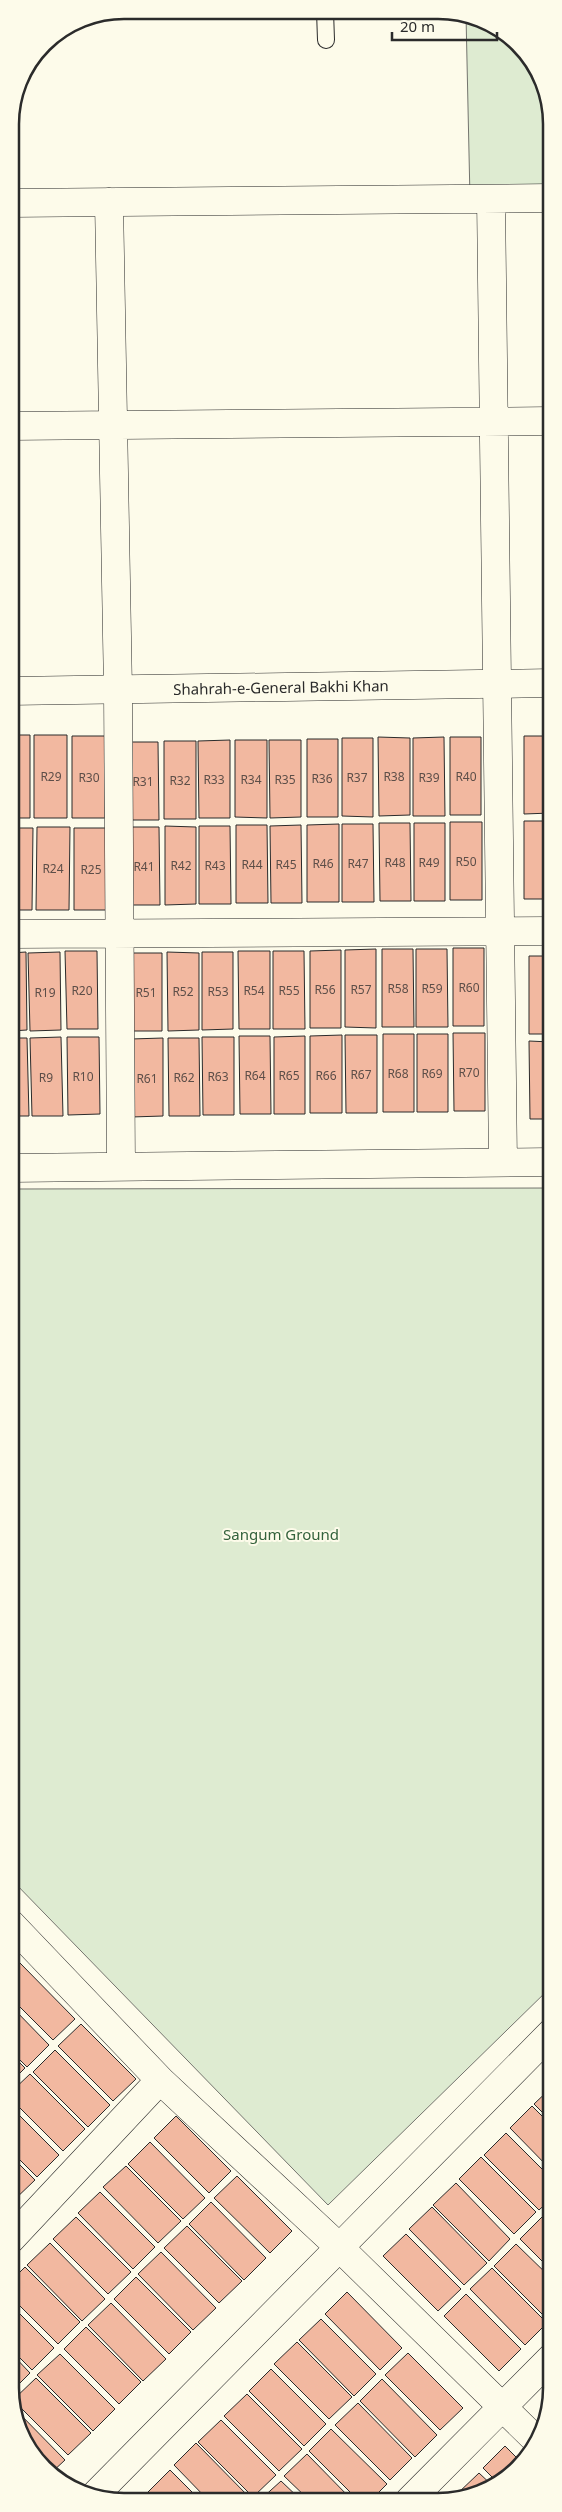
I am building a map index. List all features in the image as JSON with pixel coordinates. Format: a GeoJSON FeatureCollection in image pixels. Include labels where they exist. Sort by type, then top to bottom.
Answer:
{"type":"FeatureCollection","features":[{"type":"Feature","properties":{"kind":"street"},"geometry":{"type":"LineString","coordinates":[[19,203],[543,198]]}},
{"type":"Feature","properties":{"kind":"street"},"geometry":{"type":"LineString","coordinates":[[491,199],[503,1162]]}},
{"type":"Feature","properties":{"kind":"street"},"geometry":{"type":"LineString","coordinates":[[109,202],[118,690],[122,1166]]}},
{"type":"Feature","properties":{"kind":"street"},"geometry":{"type":"LineString","coordinates":[[19,426],[543,421]]}},
{"type":"Feature","properties":{"kind":"street","name":"Shahrah-e-General Bakhi Khan"},"geometry":{"type":"LineString","coordinates":[[19,691],[543,683]]}},
{"type":"Feature","properties":{"kind":"street"},"geometry":{"type":"LineString","coordinates":[[19,934],[543,931]]}},
{"type":"Feature","properties":{"kind":"street"},"geometry":{"type":"LineString","coordinates":[[19,1168],[543,1162]]}},
{"type":"Feature","properties":{"kind":"street"},"geometry":{"type":"LineString","coordinates":[[19,1932],[160,2080],[339,2247],[532,2436]]}},
{"type":"Feature","properties":{"kind":"street"},"geometry":{"type":"LineString","coordinates":[[100,2490],[543,2041]]}},
{"type":"Feature","properties":{"kind":"street"},"geometry":{"type":"LineString","coordinates":[[19,2230],[160,2080]]}},
{"type":"Feature","properties":{"kind":"street"},"geometry":{"type":"LineString","coordinates":[[417,2493],[543,2367]]}},
{"type":"Feature","properties":{"kind":"lane"},"geometry":{"type":"LineString","coordinates":[[325,19],[326,40]]}},
{"type":"Feature","properties":{"kind":"green space"},"geometry":{"type":"Polygon","coordinates":[[[466,23],[491,33],[502,40],[513,49],[526,65],[540,96],[543,124],[543,198],[470,199],[466,23]]]}},
{"type":"Feature","properties":{"kind":"green space","name":"Sangum Ground"},"geometry":{"type":"Polygon","coordinates":[[[543,1188],[543,1995],[328,2205],[19,1887],[19,1189],[543,1188]]]}},
{"type":"Feature","properties":{"kind":"building"},"geometry":{"type":"Polygon","coordinates":[[[19,735],[30,735],[30,818],[19,818],[19,735]]]}},
{"type":"Feature","properties":{"kind":"building"},"geometry":{"type":"Polygon","coordinates":[[[34,735],[67,735],[67,818],[34,818],[34,735]]]}},
{"type":"Feature","properties":{"kind":"building"},"geometry":{"type":"Polygon","coordinates":[[[72,736],[105,736],[105,818],[72,818],[72,736]]]}},
{"type":"Feature","properties":{"kind":"building"},"geometry":{"type":"Polygon","coordinates":[[[524,736],[543,736],[543,813],[524,814],[524,736]]]}},
{"type":"Feature","properties":{"kind":"building"},"geometry":{"type":"Polygon","coordinates":[[[378,737],[410,738],[410,815],[379,816],[378,737]]]}},
{"type":"Feature","properties":{"kind":"building"},"geometry":{"type":"Polygon","coordinates":[[[444,737],[445,816],[413,816],[413,738],[444,737]]]}},
{"type":"Feature","properties":{"kind":"building"},"geometry":{"type":"Polygon","coordinates":[[[450,737],[481,737],[481,815],[450,815],[450,737]]]}},
{"type":"Feature","properties":{"kind":"building"},"geometry":{"type":"Polygon","coordinates":[[[342,738],[373,738],[373,817],[342,816],[342,738]]]}},
{"type":"Feature","properties":{"kind":"building"},"geometry":{"type":"Polygon","coordinates":[[[307,739],[338,739],[338,817],[307,817],[307,739]]]}},
{"type":"Feature","properties":{"kind":"building"},"geometry":{"type":"Polygon","coordinates":[[[230,740],[230,818],[199,818],[198,741],[230,740]]]}},
{"type":"Feature","properties":{"kind":"building"},"geometry":{"type":"Polygon","coordinates":[[[235,740],[267,740],[267,818],[235,817],[235,740]]]}},
{"type":"Feature","properties":{"kind":"building"},"geometry":{"type":"Polygon","coordinates":[[[269,740],[301,740],[301,817],[270,818],[269,740]]]}},
{"type":"Feature","properties":{"kind":"building"},"geometry":{"type":"Polygon","coordinates":[[[164,741],[196,741],[196,819],[164,819],[164,741]]]}},
{"type":"Feature","properties":{"kind":"building"},"geometry":{"type":"Polygon","coordinates":[[[127,742],[158,742],[159,820],[128,820],[127,742]]]}},
{"type":"Feature","properties":{"kind":"building"},"geometry":{"type":"Polygon","coordinates":[[[524,821],[543,821],[543,899],[524,899],[524,821]]]}},
{"type":"Feature","properties":{"kind":"building"},"geometry":{"type":"Polygon","coordinates":[[[450,822],[482,822],[482,900],[450,900],[450,822]]]}},
{"type":"Feature","properties":{"kind":"building"},"geometry":{"type":"Polygon","coordinates":[[[379,823],[410,823],[411,901],[380,901],[379,823]]]}},
{"type":"Feature","properties":{"kind":"building"},"geometry":{"type":"Polygon","coordinates":[[[414,823],[445,823],[445,901],[414,901],[414,823]]]}},
{"type":"Feature","properties":{"kind":"building"},"geometry":{"type":"Polygon","coordinates":[[[339,824],[339,902],[307,902],[307,825],[339,824]]]}},
{"type":"Feature","properties":{"kind":"building"},"geometry":{"type":"Polygon","coordinates":[[[342,824],[373,824],[374,902],[342,902],[342,824]]]}},
{"type":"Feature","properties":{"kind":"building"},"geometry":{"type":"Polygon","coordinates":[[[236,825],[267,825],[268,903],[236,903],[236,825]]]}},
{"type":"Feature","properties":{"kind":"building"},"geometry":{"type":"Polygon","coordinates":[[[301,825],[302,903],[271,903],[270,826],[301,825]]]}},
{"type":"Feature","properties":{"kind":"building"},"geometry":{"type":"Polygon","coordinates":[[[165,826],[196,827],[196,904],[165,905],[165,826]]]}},
{"type":"Feature","properties":{"kind":"building"},"geometry":{"type":"Polygon","coordinates":[[[199,826],[230,826],[231,904],[199,904],[199,826]]]}},
{"type":"Feature","properties":{"kind":"building"},"geometry":{"type":"Polygon","coordinates":[[[37,827],[70,827],[69,910],[36,910],[37,827]]]}},
{"type":"Feature","properties":{"kind":"building"},"geometry":{"type":"Polygon","coordinates":[[[128,827],[159,827],[160,905],[128,905],[128,827]]]}},
{"type":"Feature","properties":{"kind":"building"},"geometry":{"type":"Polygon","coordinates":[[[19,828],[33,828],[32,910],[19,910],[19,828]]]}},
{"type":"Feature","properties":{"kind":"building"},"geometry":{"type":"Polygon","coordinates":[[[74,828],[108,828],[108,910],[74,910],[74,828]]]}},
{"type":"Feature","properties":{"kind":"building"},"geometry":{"type":"Polygon","coordinates":[[[453,948],[484,948],[484,1026],[453,1026],[453,948]]]}},
{"type":"Feature","properties":{"kind":"building"},"geometry":{"type":"Polygon","coordinates":[[[376,949],[376,1028],[345,1027],[345,950],[376,949]]]}},
{"type":"Feature","properties":{"kind":"building"},"geometry":{"type":"Polygon","coordinates":[[[382,949],[413,949],[414,1027],[382,1027],[382,949]]]}},
{"type":"Feature","properties":{"kind":"building"},"geometry":{"type":"Polygon","coordinates":[[[416,949],[447,949],[448,1027],[416,1027],[416,949]]]}},
{"type":"Feature","properties":{"kind":"building"},"geometry":{"type":"Polygon","coordinates":[[[341,950],[341,1028],[310,1028],[310,951],[341,950]]]}},
{"type":"Feature","properties":{"kind":"building"},"geometry":{"type":"Polygon","coordinates":[[[65,951],[97,951],[98,1029],[67,1029],[65,951]]]}},
{"type":"Feature","properties":{"kind":"building"},"geometry":{"type":"Polygon","coordinates":[[[238,951],[270,951],[270,1029],[239,1029],[238,951]]]}},
{"type":"Feature","properties":{"kind":"building"},"geometry":{"type":"Polygon","coordinates":[[[273,951],[304,951],[305,1029],[273,1029],[273,951]]]}},
{"type":"Feature","properties":{"kind":"building"},"geometry":{"type":"Polygon","coordinates":[[[19,952],[26,952],[27,1030],[19,1030],[19,952]]]}},
{"type":"Feature","properties":{"kind":"building"},"geometry":{"type":"Polygon","coordinates":[[[60,952],[61,1030],[30,1031],[28,953],[60,952]]]}},
{"type":"Feature","properties":{"kind":"building"},"geometry":{"type":"Polygon","coordinates":[[[167,952],[199,953],[199,1030],[168,1031],[167,952]]]}},
{"type":"Feature","properties":{"kind":"building"},"geometry":{"type":"Polygon","coordinates":[[[202,952],[233,952],[233,1029],[202,1030],[202,952]]]}},
{"type":"Feature","properties":{"kind":"building"},"geometry":{"type":"Polygon","coordinates":[[[131,953],[162,953],[162,1031],[131,1031],[131,953]]]}},
{"type":"Feature","properties":{"kind":"building"},"geometry":{"type":"Polygon","coordinates":[[[529,956],[543,956],[543,1034],[529,1034],[529,956]]]}},
{"type":"Feature","properties":{"kind":"building"},"geometry":{"type":"Polygon","coordinates":[[[453,1033],[485,1033],[485,1111],[454,1111],[453,1033]]]}},
{"type":"Feature","properties":{"kind":"building"},"geometry":{"type":"Polygon","coordinates":[[[383,1034],[414,1034],[414,1112],[383,1112],[383,1034]]]}},
{"type":"Feature","properties":{"kind":"building"},"geometry":{"type":"Polygon","coordinates":[[[417,1034],[448,1034],[448,1112],[417,1112],[417,1034]]]}},
{"type":"Feature","properties":{"kind":"building"},"geometry":{"type":"Polygon","coordinates":[[[342,1035],[342,1113],[310,1113],[310,1036],[342,1035]]]}},
{"type":"Feature","properties":{"kind":"building"},"geometry":{"type":"Polygon","coordinates":[[[345,1035],[377,1035],[377,1113],[346,1113],[345,1035]]]}},
{"type":"Feature","properties":{"kind":"building"},"geometry":{"type":"Polygon","coordinates":[[[239,1036],[270,1036],[271,1114],[240,1114],[239,1036]]]}},
{"type":"Feature","properties":{"kind":"building"},"geometry":{"type":"Polygon","coordinates":[[[305,1036],[305,1114],[274,1114],[274,1037],[305,1036]]]}},
{"type":"Feature","properties":{"kind":"building"},"geometry":{"type":"Polygon","coordinates":[[[61,1037],[63,1116],[32,1116],[30,1038],[61,1037]]]}},
{"type":"Feature","properties":{"kind":"building"},"geometry":{"type":"Polygon","coordinates":[[[67,1037],[99,1037],[100,1114],[68,1115],[67,1037]]]}},
{"type":"Feature","properties":{"kind":"building"},"geometry":{"type":"Polygon","coordinates":[[[202,1037],[234,1037],[234,1115],[203,1115],[202,1037]]]}},
{"type":"Feature","properties":{"kind":"building"},"geometry":{"type":"Polygon","coordinates":[[[19,1038],[27,1038],[29,1116],[19,1116],[19,1038]]]}},
{"type":"Feature","properties":{"kind":"building"},"geometry":{"type":"Polygon","coordinates":[[[163,1038],[163,1116],[131,1117],[131,1039],[163,1038]]]}},
{"type":"Feature","properties":{"kind":"building"},"geometry":{"type":"Polygon","coordinates":[[[168,1038],[199,1038],[200,1116],[169,1116],[168,1038]]]}},
{"type":"Feature","properties":{"kind":"building"},"geometry":{"type":"Polygon","coordinates":[[[529,1041],[543,1042],[543,1119],[530,1119],[529,1041]]]}},
{"type":"Feature","properties":{"kind":"building"},"geometry":{"type":"Polygon","coordinates":[[[19,1964],[75,2019],[53,2040],[19,2006],[19,1964]]]}},
{"type":"Feature","properties":{"kind":"building"},"geometry":{"type":"Polygon","coordinates":[[[19,2014],[49,2045],[27,2067],[19,2059],[19,2014]]]}},
{"type":"Feature","properties":{"kind":"building"},"geometry":{"type":"Polygon","coordinates":[[[81,2024],[136,2079],[113,2101],[58,2046],[81,2024]]]}},
{"type":"Feature","properties":{"kind":"building"},"geometry":{"type":"Polygon","coordinates":[[[55,2050],[110,2105],[88,2127],[33,2072],[55,2050]]]}},
{"type":"Feature","properties":{"kind":"building"},"geometry":{"type":"Polygon","coordinates":[[[19,2062],[25,2068],[19,2074],[19,2062]]]}},
{"type":"Feature","properties":{"kind":"building"},"geometry":{"type":"Polygon","coordinates":[[[30,2074],[85,2129],[63,2151],[19,2107],[19,2084],[30,2074]]]}},
{"type":"Feature","properties":{"kind":"building"},"geometry":{"type":"Polygon","coordinates":[[[543,2096],[543,2113],[534,2104],[543,2096]]]}},
{"type":"Feature","properties":{"kind":"building"},"geometry":{"type":"Polygon","coordinates":[[[532,2106],[543,2117],[543,2162],[510,2128],[532,2106]]]}},
{"type":"Feature","properties":{"kind":"building"},"geometry":{"type":"Polygon","coordinates":[[[19,2115],[59,2155],[37,2177],[19,2159],[19,2115]]]}},
{"type":"Feature","properties":{"kind":"building"},"geometry":{"type":"Polygon","coordinates":[[[176,2116],[231,2171],[209,2193],[154,2138],[176,2116]]]}},
{"type":"Feature","properties":{"kind":"building"},"geometry":{"type":"Polygon","coordinates":[[[506,2133],[543,2170],[543,2206],[539,2210],[484,2155],[506,2133]]]}},
{"type":"Feature","properties":{"kind":"building"},"geometry":{"type":"Polygon","coordinates":[[[150,2142],[205,2198],[183,2219],[128,2164],[150,2142]]]}},
{"type":"Feature","properties":{"kind":"building"},"geometry":{"type":"Polygon","coordinates":[[[481,2157],[536,2212],[514,2234],[459,2179],[481,2157]]]}},
{"type":"Feature","properties":{"kind":"building"},"geometry":{"type":"Polygon","coordinates":[[[19,2164],[35,2180],[19,2195],[19,2164]]]}},
{"type":"Feature","properties":{"kind":"building"},"geometry":{"type":"Polygon","coordinates":[[[126,2166],[181,2221],[158,2243],[103,2187],[126,2166]]]}},
{"type":"Feature","properties":{"kind":"building"},"geometry":{"type":"Polygon","coordinates":[[[237,2176],[292,2231],[270,2253],[214,2198],[237,2176]]]}},
{"type":"Feature","properties":{"kind":"building"},"geometry":{"type":"Polygon","coordinates":[[[456,2183],[510,2239],[489,2261],[433,2205],[456,2183]]]}},
{"type":"Feature","properties":{"kind":"building"},"geometry":{"type":"Polygon","coordinates":[[[100,2192],[155,2247],[133,2269],[78,2213],[100,2192]]]}},
{"type":"Feature","properties":{"kind":"building"},"geometry":{"type":"Polygon","coordinates":[[[211,2202],[266,2258],[244,2280],[189,2224],[211,2202]]]}},
{"type":"Feature","properties":{"kind":"building"},"geometry":{"type":"Polygon","coordinates":[[[432,2207],[487,2263],[464,2285],[409,2229],[432,2207]]]}},
{"type":"Feature","properties":{"kind":"building"},"geometry":{"type":"Polygon","coordinates":[[[76,2217],[131,2272],[108,2294],[53,2239],[76,2217]]]}},
{"type":"Feature","properties":{"kind":"building"},"geometry":{"type":"Polygon","coordinates":[[[543,2218],[543,2262],[520,2239],[543,2218]]]}},
{"type":"Feature","properties":{"kind":"building"},"geometry":{"type":"Polygon","coordinates":[[[187,2226],[242,2281],[219,2303],[164,2248],[187,2226]]]}},
{"type":"Feature","properties":{"kind":"building"},"geometry":{"type":"Polygon","coordinates":[[[406,2234],[461,2289],[438,2311],[383,2256],[406,2234]]]}},
{"type":"Feature","properties":{"kind":"building"},"geometry":{"type":"Polygon","coordinates":[[[50,2243],[105,2299],[82,2321],[27,2265],[50,2243]]]}},
{"type":"Feature","properties":{"kind":"building"},"geometry":{"type":"Polygon","coordinates":[[[516,2244],[543,2270],[543,2315],[494,2266],[516,2244]]]}},
{"type":"Feature","properties":{"kind":"building"},"geometry":{"type":"Polygon","coordinates":[[[161,2252],[216,2308],[193,2330],[138,2274],[161,2252]]]}},
{"type":"Feature","properties":{"kind":"building"},"geometry":{"type":"Polygon","coordinates":[[[25,2267],[80,2322],[58,2344],[19,2305],[19,2273],[25,2267]]]}},
{"type":"Feature","properties":{"kind":"building"},"geometry":{"type":"Polygon","coordinates":[[[492,2268],[543,2319],[543,2327],[525,2345],[470,2289],[492,2268]]]}},
{"type":"Feature","properties":{"kind":"building"},"geometry":{"type":"Polygon","coordinates":[[[136,2277],[191,2332],[169,2354],[114,2299],[136,2277]]]}},
{"type":"Feature","properties":{"kind":"building"},"geometry":{"type":"Polygon","coordinates":[[[347,2292],[402,2348],[380,2370],[325,2314],[347,2292]]]}},
{"type":"Feature","properties":{"kind":"building"},"geometry":{"type":"Polygon","coordinates":[[[466,2294],[521,2349],[499,2371],[444,2316],[466,2294]]]}},
{"type":"Feature","properties":{"kind":"building"},"geometry":{"type":"Polygon","coordinates":[[[111,2303],[166,2359],[143,2381],[88,2325],[111,2303]]]}},
{"type":"Feature","properties":{"kind":"building"},"geometry":{"type":"Polygon","coordinates":[[[19,2313],[54,2348],[32,2370],[19,2357],[19,2313]]]}},
{"type":"Feature","properties":{"kind":"building"},"geometry":{"type":"Polygon","coordinates":[[[321,2319],[376,2374],[354,2396],[299,2340],[321,2319]]]}},
{"type":"Feature","properties":{"kind":"building"},"geometry":{"type":"Polygon","coordinates":[[[86,2327],[141,2382],[119,2404],[64,2349],[86,2327]]]}},
{"type":"Feature","properties":{"kind":"building"},"geometry":{"type":"Polygon","coordinates":[[[297,2342],[352,2397],[329,2419],[274,2364],[297,2342]]]}},
{"type":"Feature","properties":{"kind":"building"},"geometry":{"type":"Polygon","coordinates":[[[408,2353],[463,2408],[440,2430],[385,2375],[408,2353]]]}},
{"type":"Feature","properties":{"kind":"building"},"geometry":{"type":"Polygon","coordinates":[[[60,2354],[115,2409],[93,2431],[37,2375],[60,2354]]]}},
{"type":"Feature","properties":{"kind":"building"},"geometry":{"type":"Polygon","coordinates":[[[19,2361],[30,2373],[19,2384],[19,2361]]]}},
{"type":"Feature","properties":{"kind":"building"},"geometry":{"type":"Polygon","coordinates":[[[271,2369],[326,2424],[304,2446],[249,2391],[271,2369]]]}},
{"type":"Feature","properties":{"kind":"building"},"geometry":{"type":"Polygon","coordinates":[[[36,2378],[91,2433],[68,2455],[21,2408],[19,2394],[36,2378]]]}},
{"type":"Feature","properties":{"kind":"building"},"geometry":{"type":"Polygon","coordinates":[[[382,2379],[437,2435],[415,2457],[360,2401],[382,2379]]]}},
{"type":"Feature","properties":{"kind":"building"},"geometry":{"type":"Polygon","coordinates":[[[247,2394],[302,2449],[279,2471],[224,2416],[247,2394]]]}},
{"type":"Feature","properties":{"kind":"building"},"geometry":{"type":"Polygon","coordinates":[[[358,2403],[412,2458],[390,2480],[335,2425],[358,2403]]]}},
{"type":"Feature","properties":{"kind":"building"},"geometry":{"type":"Polygon","coordinates":[[[23,2417],[65,2460],[56,2469],[49,2463],[33,2441],[23,2417]]]}},
{"type":"Feature","properties":{"kind":"building"},"geometry":{"type":"Polygon","coordinates":[[[221,2420],[276,2475],[257,2493],[249,2493],[198,2442],[221,2420]]]}},
{"type":"Feature","properties":{"kind":"building"},"geometry":{"type":"Polygon","coordinates":[[[331,2429],[387,2484],[378,2493],[351,2493],[309,2451],[331,2429]]]}},
{"type":"Feature","properties":{"kind":"building"},"geometry":{"type":"Polygon","coordinates":[[[196,2443],[245,2493],[201,2493],[174,2465],[196,2443]]]}},
{"type":"Feature","properties":{"kind":"building"},"geometry":{"type":"Polygon","coordinates":[[[505,2446],[517,2458],[493,2478],[483,2468],[505,2446]]]}},
{"type":"Feature","properties":{"kind":"building"},"geometry":{"type":"Polygon","coordinates":[[[307,2454],[345,2493],[302,2493],[284,2476],[307,2454]]]}},
{"type":"Feature","properties":{"kind":"building"},"geometry":{"type":"Polygon","coordinates":[[[170,2470],[193,2493],[149,2493],[170,2470]]]}},
{"type":"Feature","properties":{"kind":"building"},"geometry":{"type":"Polygon","coordinates":[[[479,2473],[487,2481],[472,2488],[461,2491],[479,2473]]]}},
{"type":"Feature","properties":{"kind":"building"},"geometry":{"type":"Polygon","coordinates":[[[281,2481],[294,2493],[268,2493],[281,2481]]]}}]}
